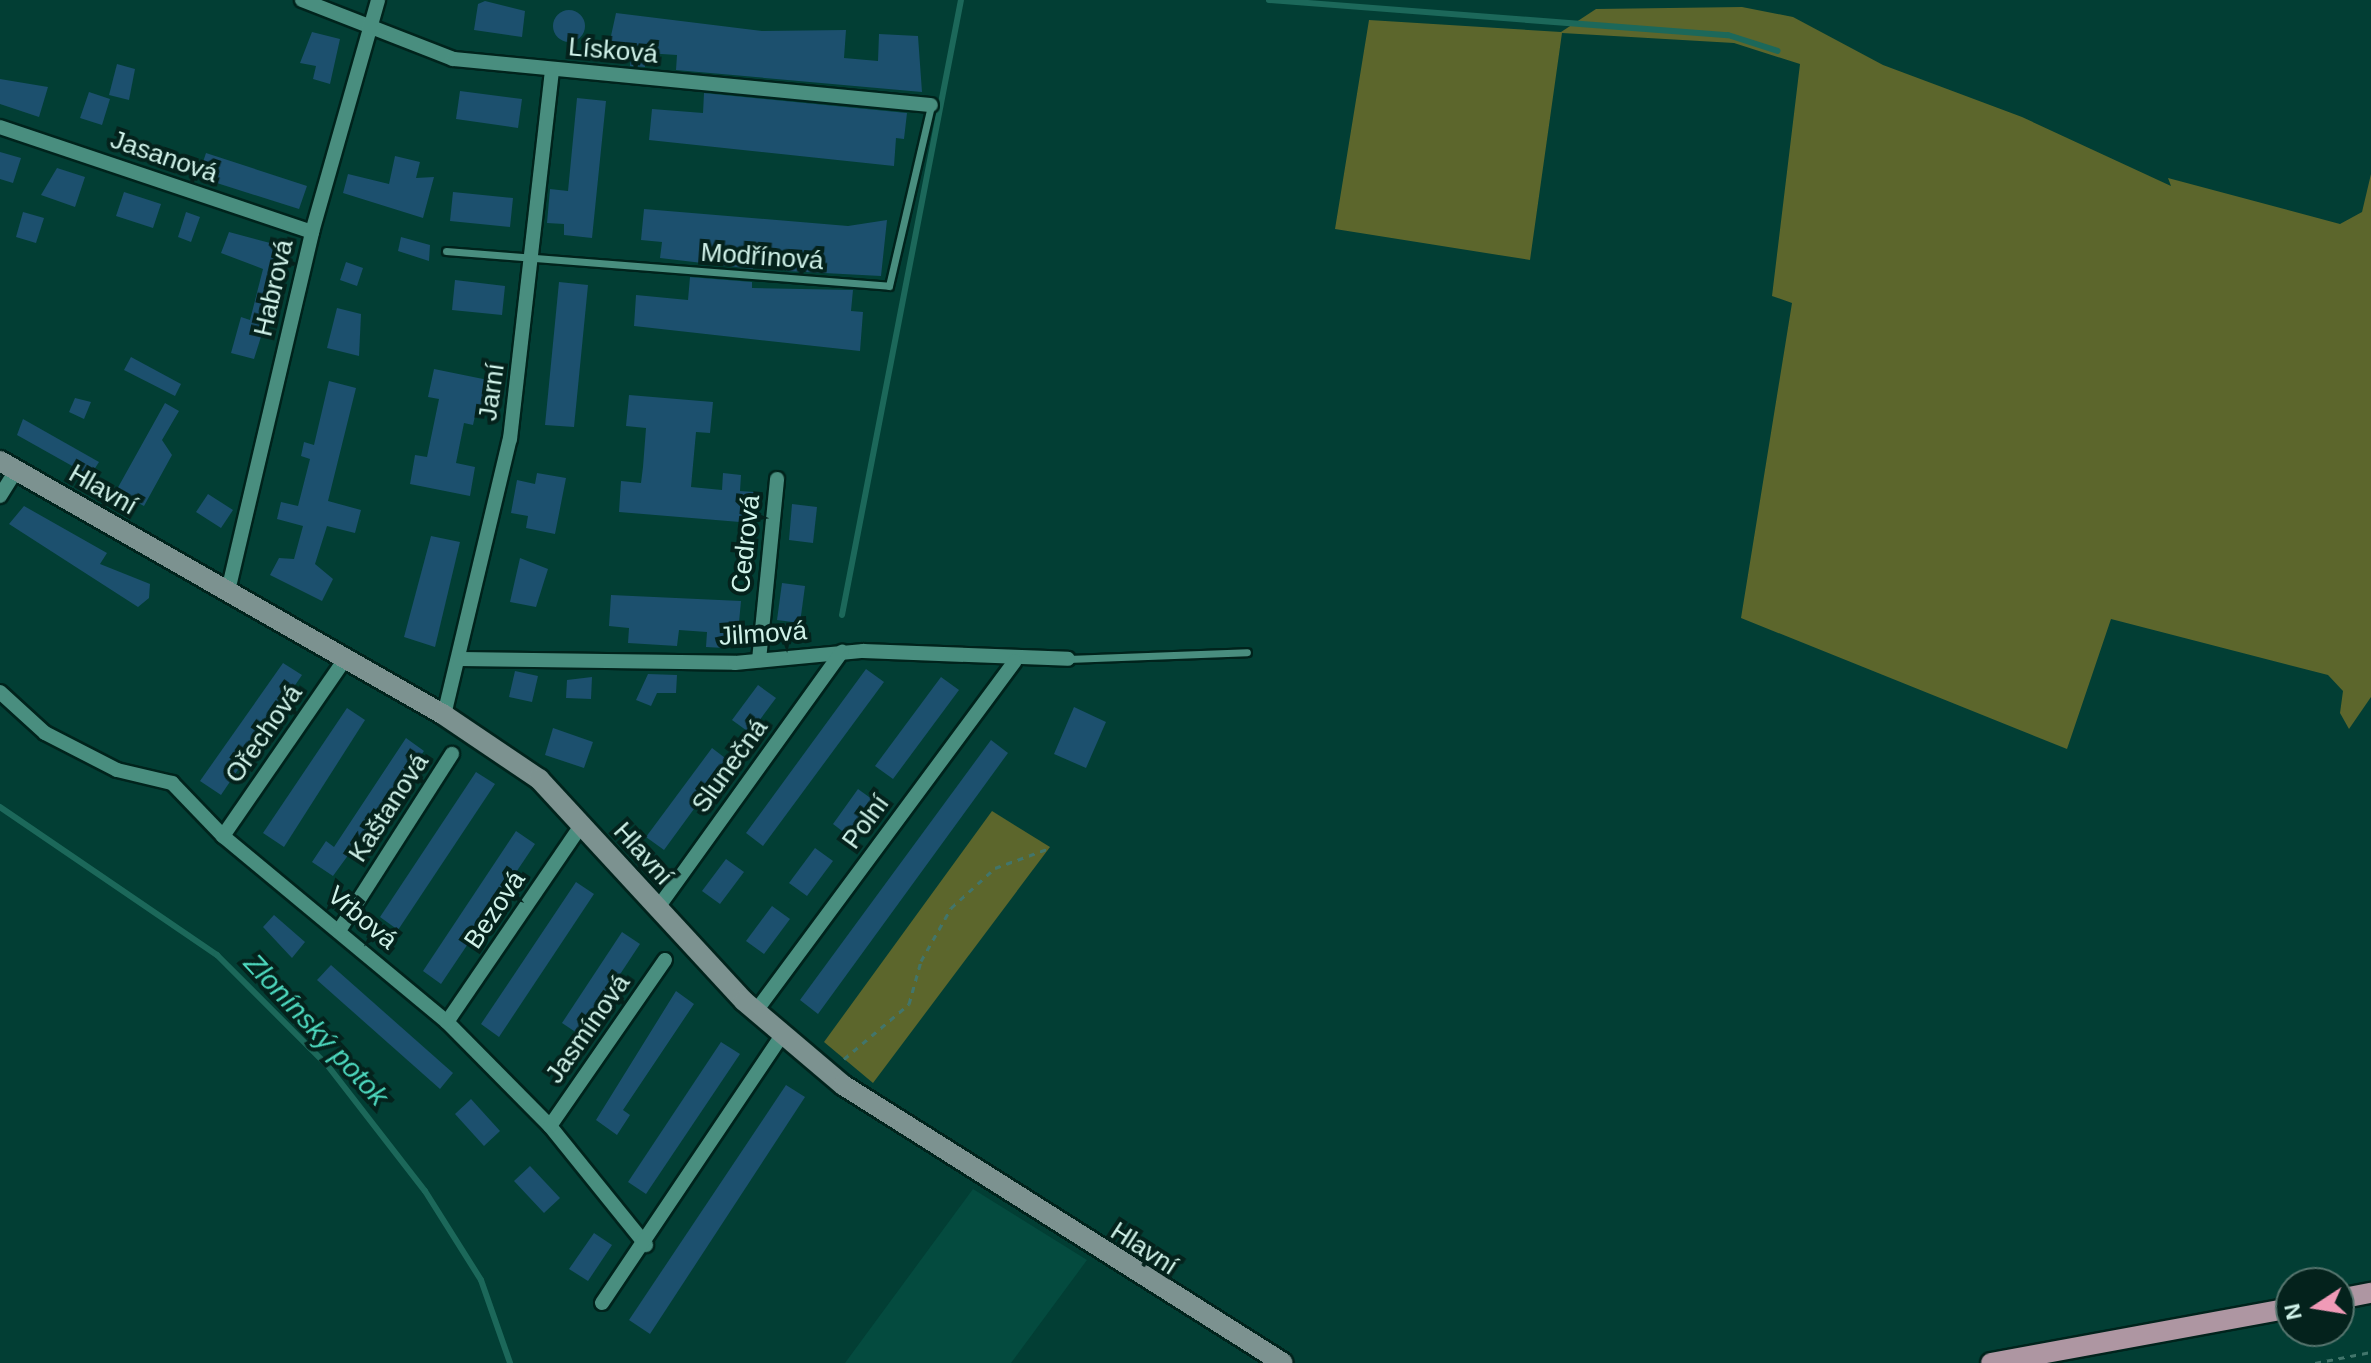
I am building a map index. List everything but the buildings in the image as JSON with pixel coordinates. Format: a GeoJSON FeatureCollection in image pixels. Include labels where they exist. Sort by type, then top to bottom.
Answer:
{"type":"FeatureCollection","features":[{"type":"Feature","properties":{"kind":"main road"},"geometry":{"type":"LineString","coordinates":[[1991,1363],[2275,1311]]}},
{"type":"Feature","properties":{"kind":"street","name":"Lísková"},"geometry":{"type":"LineString","coordinates":[[302,0],[374,25],[453,59],[931,105]]}},
{"type":"Feature","properties":{"kind":"street","name":"Habrová"},"geometry":{"type":"LineString","coordinates":[[228,591],[312,232],[374,25],[378,0]]}},
{"type":"Feature","properties":{"kind":"street","name":"Jarní"},"geometry":{"type":"LineString","coordinates":[[444,715],[460,659],[510,439],[533,260],[552,69]]}},
{"type":"Feature","properties":{"kind":"street","name":"Jasanová"},"geometry":{"type":"LineString","coordinates":[[0,127],[312,232]]}},
{"type":"Feature","properties":{"kind":"street","name":"Hlavní"},"geometry":{"type":"LineString","coordinates":[[8,466],[444,715],[539,779],[657,909],[756,1011],[833,1075],[1216,1327],[1283,1363]]}},
{"type":"Feature","properties":{"kind":"street"},"geometry":{"type":"LineString","coordinates":[[0,496],[8,466]]}},
{"type":"Feature","properties":{"kind":"street","name":"Cedrová"},"geometry":{"type":"LineString","coordinates":[[759,660],[777,479]]}},
{"type":"Feature","properties":{"kind":"street","name":"Jilmová"},"geometry":{"type":"LineString","coordinates":[[460,659],[759,660],[842,652],[1015,661],[1068,659]]}},
{"type":"Feature","properties":{"kind":"street","name":"Slunečná"},"geometry":{"type":"LineString","coordinates":[[657,909],[842,652]]}},
{"type":"Feature","properties":{"kind":"street","name":"Ořechová"},"geometry":{"type":"LineString","coordinates":[[223,836],[345,659]]}},
{"type":"Feature","properties":{"kind":"street","name":"Polní"},"geometry":{"type":"LineString","coordinates":[[756,1011],[1015,661]]}},
{"type":"Feature","properties":{"kind":"street","name":"Vrbová"},"geometry":{"type":"LineString","coordinates":[[0,692],[45,733],[117,770],[172,783],[223,836],[340,929],[447,1022],[550,1126],[646,1245]]}},
{"type":"Feature","properties":{"kind":"street","name":"Kaštanová"},"geometry":{"type":"LineString","coordinates":[[340,929],[452,754]]}},
{"type":"Feature","properties":{"kind":"street","name":"Bezová"},"geometry":{"type":"LineString","coordinates":[[447,1022],[582,824]]}},
{"type":"Feature","properties":{"kind":"street","name":"Jasmínová"},"geometry":{"type":"LineString","coordinates":[[550,1126],[665,960]]}},
{"type":"Feature","properties":{"kind":"street"},"geometry":{"type":"LineString","coordinates":[[602,1303],[646,1245],[783,1034]]}},
{"type":"Feature","properties":{"kind":"lane","name":"Modřínová"},"geometry":{"type":"LineString","coordinates":[[446,251],[889,286],[931,105]]}},
{"type":"Feature","properties":{"kind":"lane"},"geometry":{"type":"LineString","coordinates":[[1068,659],[1247,652]]}},
{"type":"Feature","properties":{"kind":"path"},"geometry":{"type":"LineString","coordinates":[[833,1075],[854,1045],[909,1004],[921,961],[951,908],[995,868],[1047,849]]}},
{"type":"Feature","properties":{"kind":"path"},"geometry":{"type":"LineString","coordinates":[[2315,1363],[2371,1352]]}},
{"type":"Feature","properties":{"kind":"shaded area"},"geometry":{"type":"Polygon","coordinates":[[[1742,7],[1793,17],[1883,65],[2022,117],[2171,186],[2168,178],[2340,224],[2362,212],[2371,174],[2371,697],[2349,729],[2340,713],[2343,691],[2328,675],[2111,619],[2067,749],[1741,618],[1792,303],[1772,296],[1800,64],[1734,43],[1562,33],[1530,260],[1335,229],[1369,20],[1561,32],[1596,9],[1742,7]]]}},
{"type":"Feature","properties":{"kind":"shaded area"},"geometry":{"type":"Polygon","coordinates":[[[992,811],[1050,847],[873,1083],[824,1042],[992,811]]]}},
{"type":"Feature","properties":{"kind":"shaded area"},"geometry":{"type":"Polygon","coordinates":[[[973,1189],[1087,1260],[1011,1363],[845,1363],[973,1189]]]}},
{"type":"Feature","properties":{"kind":"waterway"},"geometry":{"type":"LineString","coordinates":[[842,615],[961,0]]}},
{"type":"Feature","properties":{"kind":"waterway"},"geometry":{"type":"LineString","coordinates":[[1269,0],[1728,35],[1778,51]]}},
{"type":"Feature","properties":{"kind":"waterway","name":"Zlonínský potok"},"geometry":{"type":"LineString","coordinates":[[0,807],[217,955],[328,1066],[425,1191],[481,1280],[510,1363]]}}]}
